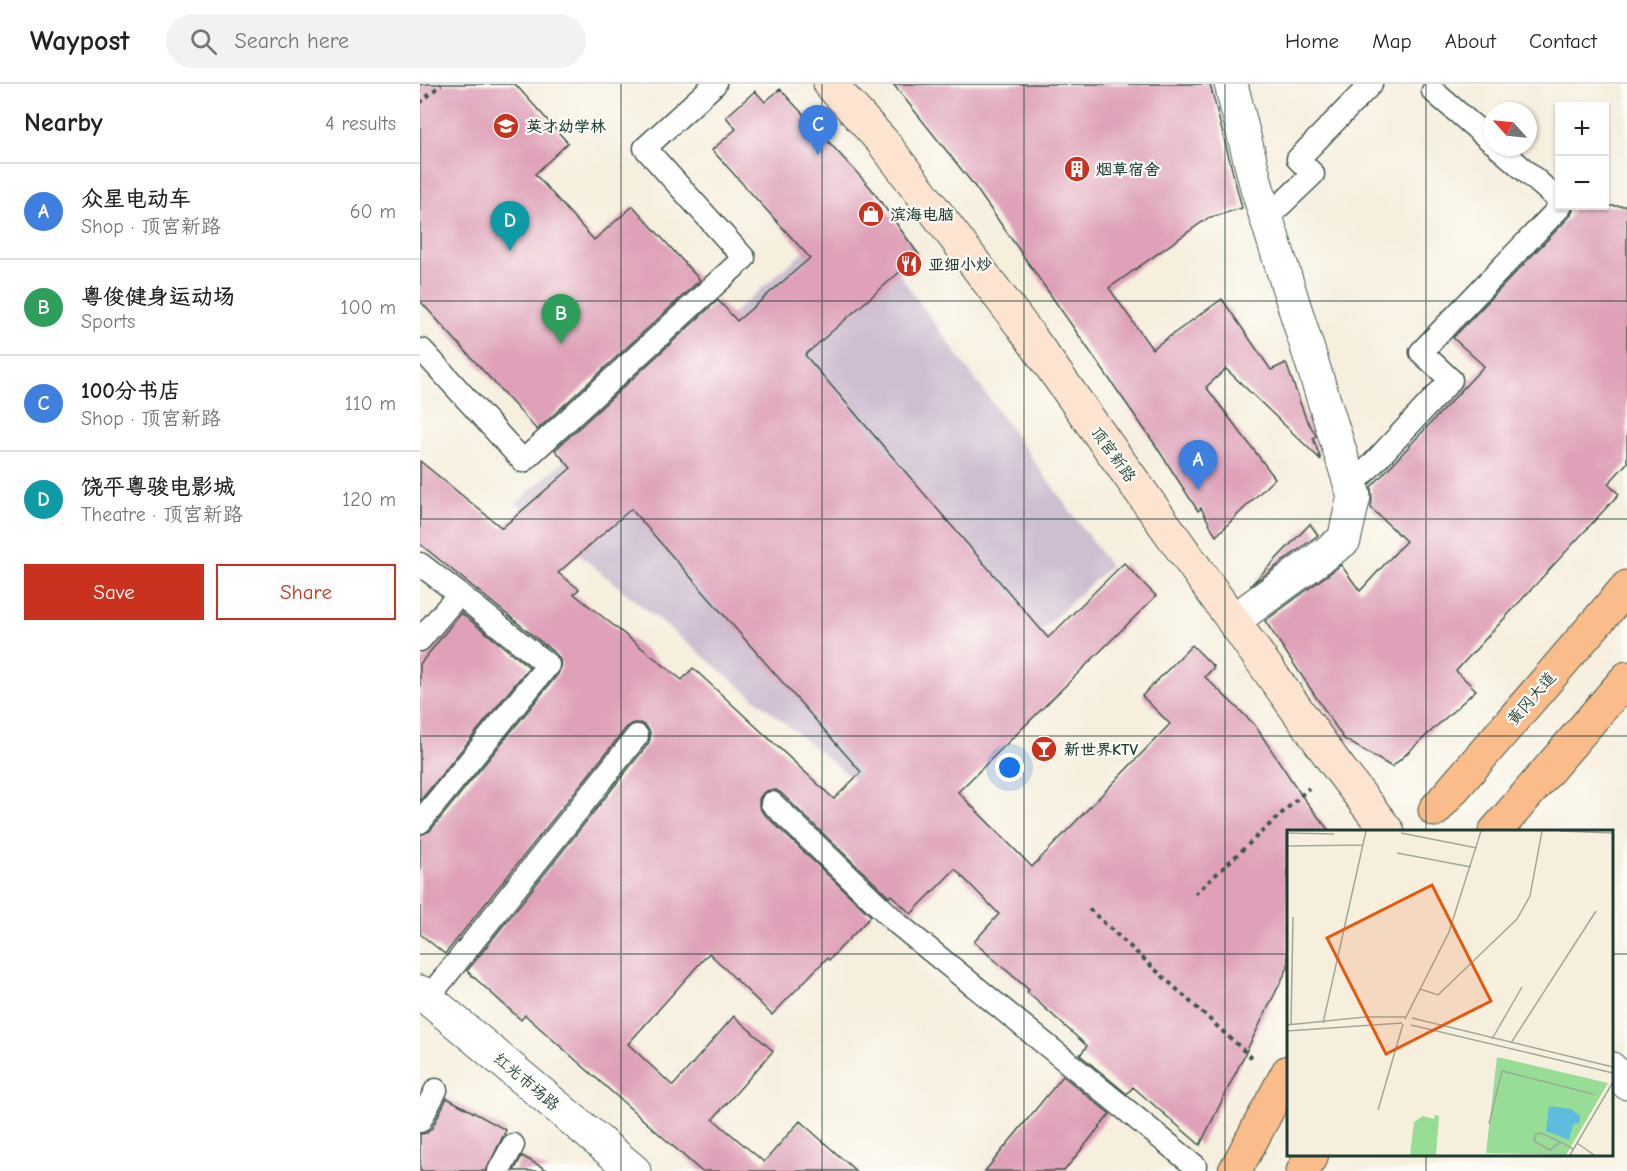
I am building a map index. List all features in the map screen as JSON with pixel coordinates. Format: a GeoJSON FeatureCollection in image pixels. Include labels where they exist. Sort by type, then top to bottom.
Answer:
{"type":"FeatureCollection","features":[{"type":"Feature","properties":{"kind":"main road","name":"顶宫新路"},"geometry":{"type":"LineString","coordinates":[[830,84],[882,141],[1018,321],[1335,763],[1386,830]]}},
{"type":"Feature","properties":{"kind":"main road","name":"黄冈大道"},"geometry":{"type":"LineString","coordinates":[[1435,810],[1627,586]]}},
{"type":"Feature","properties":{"kind":"main road"},"geometry":{"type":"LineString","coordinates":[[1497,830],[1627,678]]}},
{"type":"Feature","properties":{"kind":"main road"},"geometry":{"type":"LineString","coordinates":[[1236,1171],[1287,1074]]}},
{"type":"Feature","properties":{"kind":"main road"},"geometry":{"type":"LineString","coordinates":[[1303,1171],[1311,1156]]}},
{"type":"Feature","properties":{"kind":"street"},"geometry":{"type":"LineString","coordinates":[[1233,621],[1344,540],[1354,496],[1257,188],[1237,87]]}},
{"type":"Feature","properties":{"kind":"street","name":"红光市场路"},"geometry":{"type":"LineString","coordinates":[[424,995],[634,1171]]}},
{"type":"Feature","properties":{"kind":"street"},"geometry":{"type":"LineString","coordinates":[[1612,1069],[1627,1083]]}},
{"type":"Feature","properties":{"kind":"lane"},"geometry":{"type":"LineString","coordinates":[[422,350],[523,461],[744,258],[645,148],[715,84]]}},
{"type":"Feature","properties":{"kind":"lane"},"geometry":{"type":"LineString","coordinates":[[1266,219],[1313,174],[1298,159],[1371,84]]}},
{"type":"Feature","properties":{"kind":"lane"},"geometry":{"type":"LineString","coordinates":[[1433,91],[1483,134]]}},
{"type":"Feature","properties":{"kind":"lane"},"geometry":{"type":"LineString","coordinates":[[1508,156],[1555,198]]}},
{"type":"Feature","properties":{"kind":"lane"},"geometry":{"type":"LineString","coordinates":[[1351,487],[1451,380],[1421,352],[1555,208]]}},
{"type":"Feature","properties":{"kind":"lane"},"geometry":{"type":"LineString","coordinates":[[420,564],[548,665],[420,822]]}},
{"type":"Feature","properties":{"kind":"lane"},"geometry":{"type":"LineString","coordinates":[[420,640],[459,594]]}},
{"type":"Feature","properties":{"kind":"lane"},"geometry":{"type":"LineString","coordinates":[[424,995],[637,736]]}},
{"type":"Feature","properties":{"kind":"lane"},"geometry":{"type":"LineString","coordinates":[[772,803],[898,924],[1195,1166]]}},
{"type":"Feature","properties":{"kind":"lane"},"geometry":{"type":"LineString","coordinates":[[420,1121],[436,1090]]}},
{"type":"Feature","properties":{"kind":"lane"},"geometry":{"type":"LineString","coordinates":[[499,1171],[513,1146]]}},
{"type":"Feature","properties":{"kind":"path"},"geometry":{"type":"LineString","coordinates":[[420,102],[441,84]]}},
{"type":"Feature","properties":{"kind":"path"},"geometry":{"type":"LineString","coordinates":[[1195,894],[1335,763]]}},
{"type":"Feature","properties":{"kind":"path"},"geometry":{"type":"LineString","coordinates":[[1089,909],[1253,1059]]}},
{"type":"Feature","properties":{"kind":"shaded area"},"geometry":{"type":"Polygon","coordinates":[[[852,209],[1110,566],[869,792],[516,503],[852,209]]]}},
{"type":"Feature","properties":{"kind":"building"},"geometry":{"type":"Polygon","coordinates":[[[420,84],[515,84],[568,143],[535,174],[594,240],[633,206],[700,280],[537,430],[420,301],[420,84]]]}},
{"type":"Feature","properties":{"kind":"building"},"geometry":{"type":"Polygon","coordinates":[[[893,84],[1210,84],[1242,208],[1208,218],[1109,288],[1152,349],[1222,299],[1271,370],[1286,363],[1306,419],[1316,436],[1313,438],[1321,460],[1226,369],[1206,387],[1275,478],[1216,536],[1201,508],[1198,511],[1154,443],[973,184],[893,84]]]}},
{"type":"Feature","properties":{"kind":"building"},"geometry":{"type":"Polygon","coordinates":[[[780,89],[870,187],[919,255],[805,355],[1048,638],[1124,563],[1156,596],[958,792],[1032,867],[1170,724],[1142,696],[1192,645],[1214,667],[1205,677],[1254,724],[1302,796],[1328,830],[1287,830],[1287,969],[1200,1145],[1133,1087],[1127,1094],[1080,1055],[1087,1046],[1027,992],[1029,990],[974,942],[999,914],[955,869],[911,914],[891,895],[889,897],[781,793],[769,790],[759,799],[759,806],[763,813],[871,916],[772,1015],[709,953],[628,1044],[673,1086],[734,1016],[773,1051],[713,1119],[764,1162],[800,1121],[856,1171],[701,1171],[525,1015],[521,1020],[467,971],[648,744],[650,732],[640,723],[633,723],[626,728],[445,954],[420,934],[420,835],[430,831],[558,674],[561,667],[556,654],[420,544],[420,461],[502,528],[571,468],[555,450],[718,300],[737,321],[810,258],[712,150],[736,129],[726,117],[755,91],[765,102],[780,89]],[[631,509],[558,573],[579,589],[574,594],[682,680],[693,668],[834,799],[861,772],[631,509]]]}},
{"type":"Feature","properties":{"kind":"building"},"geometry":{"type":"Polygon","coordinates":[[[1609,206],[1627,206],[1627,463],[1608,484],[1619,494],[1456,671],[1476,690],[1392,767],[1344,739],[1265,621],[1341,565],[1360,591],[1406,541],[1371,508],[1371,487],[1484,366],[1453,338],[1571,215],[1573,210],[1609,210],[1609,206]]]}},
{"type":"Feature","properties":{"kind":"building"},"geometry":{"type":"Polygon","coordinates":[[[1310,524],[1318,535],[1250,586],[1310,524]]]}},
{"type":"Feature","properties":{"kind":"building"},"geometry":{"type":"Polygon","coordinates":[[[461,613],[529,667],[420,801],[420,664],[461,613]]]}},
{"type":"Feature","properties":{"kind":"building"},"geometry":{"type":"Polygon","coordinates":[[[1063,1076],[1110,1114],[1064,1171],[985,1171],[1063,1076]]]}},
{"type":"Feature","properties":{"kind":"building"},"geometry":{"type":"Polygon","coordinates":[[[447,1098],[506,1130],[486,1171],[420,1171],[420,1134],[427,1133],[432,1128],[447,1098]]]}},
{"type":"Feature","properties":{"kind":"building"},"geometry":{"type":"Polygon","coordinates":[[[522,1156],[549,1171],[514,1171],[522,1156]]]}},
{"type":"Feature","properties":{"kind":"place","name":"英才幼学林"},"geometry":{"type":"Point","coordinates":[506,126]}},
{"type":"Feature","properties":{"kind":"place","name":"100分书店"},"geometry":{"type":"Point","coordinates":[818,155]}},
{"type":"Feature","properties":{"kind":"place","name":"烟草宿舍"},"geometry":{"type":"Point","coordinates":[1077,169]}},
{"type":"Feature","properties":{"kind":"place","name":"滨海电脑"},"geometry":{"type":"Point","coordinates":[871,214]}},
{"type":"Feature","properties":{"kind":"place","name":"饶平粤骏电影城"},"geometry":{"type":"Point","coordinates":[510,251]}},
{"type":"Feature","properties":{"kind":"place","name":"亚细小炒"},"geometry":{"type":"Point","coordinates":[909,264]}},
{"type":"Feature","properties":{"kind":"place","name":"粤俊健身运动场"},"geometry":{"type":"Point","coordinates":[561,344]}},
{"type":"Feature","properties":{"kind":"place","name":"众星电动车"},"geometry":{"type":"Point","coordinates":[1198,490]}},
{"type":"Feature","properties":{"kind":"place","name":"新世界KTV"},"geometry":{"type":"Point","coordinates":[1044,749]}}]}
